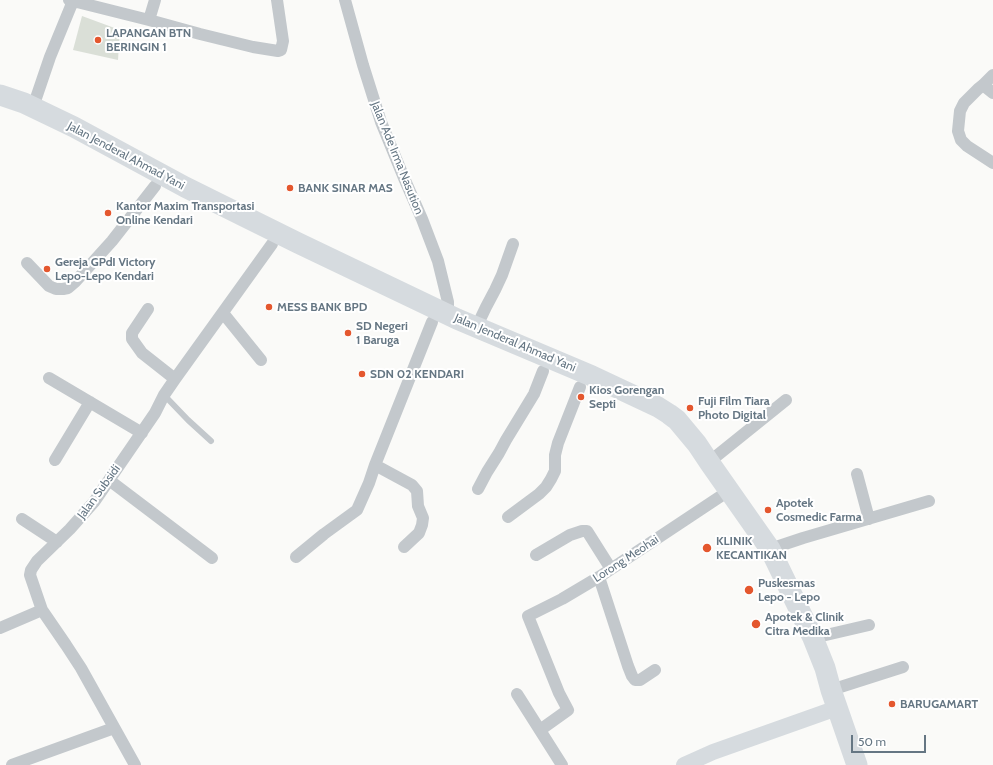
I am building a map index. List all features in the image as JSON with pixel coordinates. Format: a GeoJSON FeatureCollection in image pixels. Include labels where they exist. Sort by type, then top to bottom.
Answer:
{"type":"FeatureCollection","features":[{"type":"Feature","properties":{"kind":"highway","name":"Jalan Jenderal Ahmad Yani"},"geometry":{"type":"LineString","coordinates":[[0,95],[24,103],[74,127],[113,155],[188,195],[298,243],[440,318],[454,334],[580,387],[656,422],[668,431],[694,458],[763,558],[792,613],[814,670],[831,704],[856,765]]}},
{"type":"Feature","properties":{"kind":"highway","name":"Jalan Jenderal Ahmad Yani"},"geometry":{"type":"LineString","coordinates":[[0,110],[28,118],[84,146],[113,155]]}},
{"type":"Feature","properties":{"kind":"highway","name":"Jalan Jenderal Ahmad Yani"},"geometry":{"type":"LineString","coordinates":[[188,195],[296,258],[440,318],[476,328],[592,376],[658,407],[677,420],[697,444],[708,462],[770,548],[813,638],[825,668],[843,765]]}},
{"type":"Feature","properties":{"kind":"street"},"geometry":{"type":"LineString","coordinates":[[149,20],[155,0]]}},
{"type":"Feature","properties":{"kind":"street"},"geometry":{"type":"LineString","coordinates":[[33,107],[71,1],[215,38],[278,51],[282,50],[283,41],[277,0]]}},
{"type":"Feature","properties":{"kind":"street","name":"Jalan Ade Irma Nasution"},"geometry":{"type":"LineString","coordinates":[[345,0],[362,65],[381,122],[438,261],[448,302],[440,318]]}},
{"type":"Feature","properties":{"kind":"street"},"geometry":{"type":"LineString","coordinates":[[993,75],[988,89],[978,88],[964,103],[960,111],[958,131],[961,140],[967,146],[993,163]]}},
{"type":"Feature","properties":{"kind":"street"},"geometry":{"type":"LineString","coordinates":[[27,263],[50,286],[56,289],[68,288],[112,241],[158,180]]}},
{"type":"Feature","properties":{"kind":"street","name":"Jalan Subsidi"},"geometry":{"type":"LineString","coordinates":[[135,765],[81,668],[42,610],[30,575],[31,570],[37,561],[70,529],[94,502],[155,413],[164,395],[175,379],[272,244]]}},
{"type":"Feature","properties":{"kind":"street"},"geometry":{"type":"LineString","coordinates":[[476,328],[500,280],[513,244]]}},
{"type":"Feature","properties":{"kind":"street"},"geometry":{"type":"LineString","coordinates":[[148,309],[132,333],[132,339],[142,353],[175,379]]}},
{"type":"Feature","properties":{"kind":"street"},"geometry":{"type":"LineString","coordinates":[[223,313],[261,360]]}},
{"type":"Feature","properties":{"kind":"street"},"geometry":{"type":"LineString","coordinates":[[296,557],[357,510],[375,465],[440,318]]}},
{"type":"Feature","properties":{"kind":"street"},"geometry":{"type":"LineString","coordinates":[[478,489],[534,394],[543,371]]}},
{"type":"Feature","properties":{"kind":"street"},"geometry":{"type":"LineString","coordinates":[[49,378],[142,432]]}},
{"type":"Feature","properties":{"kind":"street"},"geometry":{"type":"LineString","coordinates":[[508,517],[539,494],[551,479],[555,471],[555,455],[558,443],[580,387]]}},
{"type":"Feature","properties":{"kind":"street"},"geometry":{"type":"LineString","coordinates":[[708,462],[786,400]]}},
{"type":"Feature","properties":{"kind":"street"},"geometry":{"type":"LineString","coordinates":[[55,460],[90,402]]}},
{"type":"Feature","properties":{"kind":"street"},"geometry":{"type":"LineString","coordinates":[[375,465],[412,485],[417,491],[418,506],[423,518],[422,525],[419,533],[404,547]]}},
{"type":"Feature","properties":{"kind":"street"},"geometry":{"type":"LineString","coordinates":[[857,474],[869,519]]}},
{"type":"Feature","properties":{"kind":"street"},"geometry":{"type":"LineString","coordinates":[[109,480],[212,558]]}},
{"type":"Feature","properties":{"kind":"street","name":"Lorong Meohai"},"geometry":{"type":"LineString","coordinates":[[540,730],[568,710],[559,693],[528,616],[562,599],[599,577],[721,496]]}},
{"type":"Feature","properties":{"kind":"street"},"geometry":{"type":"LineString","coordinates":[[770,548],[929,501]]}},
{"type":"Feature","properties":{"kind":"street"},"geometry":{"type":"LineString","coordinates":[[22,519],[57,542]]}},
{"type":"Feature","properties":{"kind":"street"},"geometry":{"type":"LineString","coordinates":[[536,555],[570,535],[582,531],[588,531],[611,569]]}},
{"type":"Feature","properties":{"kind":"street"},"geometry":{"type":"LineString","coordinates":[[599,577],[632,676],[635,680],[640,680],[655,670]]}},
{"type":"Feature","properties":{"kind":"street"},"geometry":{"type":"LineString","coordinates":[[0,628],[42,610]]}},
{"type":"Feature","properties":{"kind":"street"},"geometry":{"type":"LineString","coordinates":[[813,638],[868,625]]}},
{"type":"Feature","properties":{"kind":"street"},"geometry":{"type":"LineString","coordinates":[[684,765],[831,704],[903,667]]}},
{"type":"Feature","properties":{"kind":"street"},"geometry":{"type":"LineString","coordinates":[[517,694],[562,765]]}},
{"type":"Feature","properties":{"kind":"street"},"geometry":{"type":"LineString","coordinates":[[12,765],[114,728]]}},
{"type":"Feature","properties":{"kind":"lane"},"geometry":{"type":"LineString","coordinates":[[164,395],[211,442]]}},
{"type":"Feature","properties":{"kind":"shaded area","name":"LAPANGAN BTN BERINGIN 1"},"geometry":{"type":"Polygon","coordinates":[[[82,16],[120,30],[118,60],[73,50],[82,16]]]}},
{"type":"Feature","properties":{"kind":"place","name":"LAPANGAN BTN BERINGIN 1"},"geometry":{"type":"Point","coordinates":[98,40]}},
{"type":"Feature","properties":{"kind":"place","name":"BANK SINAR MAS"},"geometry":{"type":"Point","coordinates":[290,188]}},
{"type":"Feature","properties":{"kind":"place","name":"Kantor Maxim Transportasi Online Kendari"},"geometry":{"type":"Point","coordinates":[108,213]}},
{"type":"Feature","properties":{"kind":"place","name":"Gereja GPdI Victory Lepo-Lepo Kendari"},"geometry":{"type":"Point","coordinates":[47,269]}},
{"type":"Feature","properties":{"kind":"place","name":"MESS BANK BPD"},"geometry":{"type":"Point","coordinates":[269,307]}},
{"type":"Feature","properties":{"kind":"place","name":"SD Negeri 1 Baruga"},"geometry":{"type":"Point","coordinates":[348,333]}},
{"type":"Feature","properties":{"kind":"place","name":"SDN 02 KENDARI"},"geometry":{"type":"Point","coordinates":[362,374]}},
{"type":"Feature","properties":{"kind":"place","name":"Kios Gorengan Septi"},"geometry":{"type":"Point","coordinates":[581,397]}},
{"type":"Feature","properties":{"kind":"place","name":"Fuji Film Tiara Photo Digital"},"geometry":{"type":"Point","coordinates":[690,408]}},
{"type":"Feature","properties":{"kind":"place","name":"Apotek Cosmedic Farma"},"geometry":{"type":"Point","coordinates":[768,510]}},
{"type":"Feature","properties":{"kind":"place","name":"KLINIK KECANTIKAN"},"geometry":{"type":"Point","coordinates":[707,548]}},
{"type":"Feature","properties":{"kind":"place","name":"Puskesmas Lepo - Lepo"},"geometry":{"type":"Point","coordinates":[749,590]}},
{"type":"Feature","properties":{"kind":"place","name":"Apotek & Clinik Citra Medika"},"geometry":{"type":"Point","coordinates":[756,624]}},
{"type":"Feature","properties":{"kind":"place","name":"BARUGAMART"},"geometry":{"type":"Point","coordinates":[892,704]}}]}
